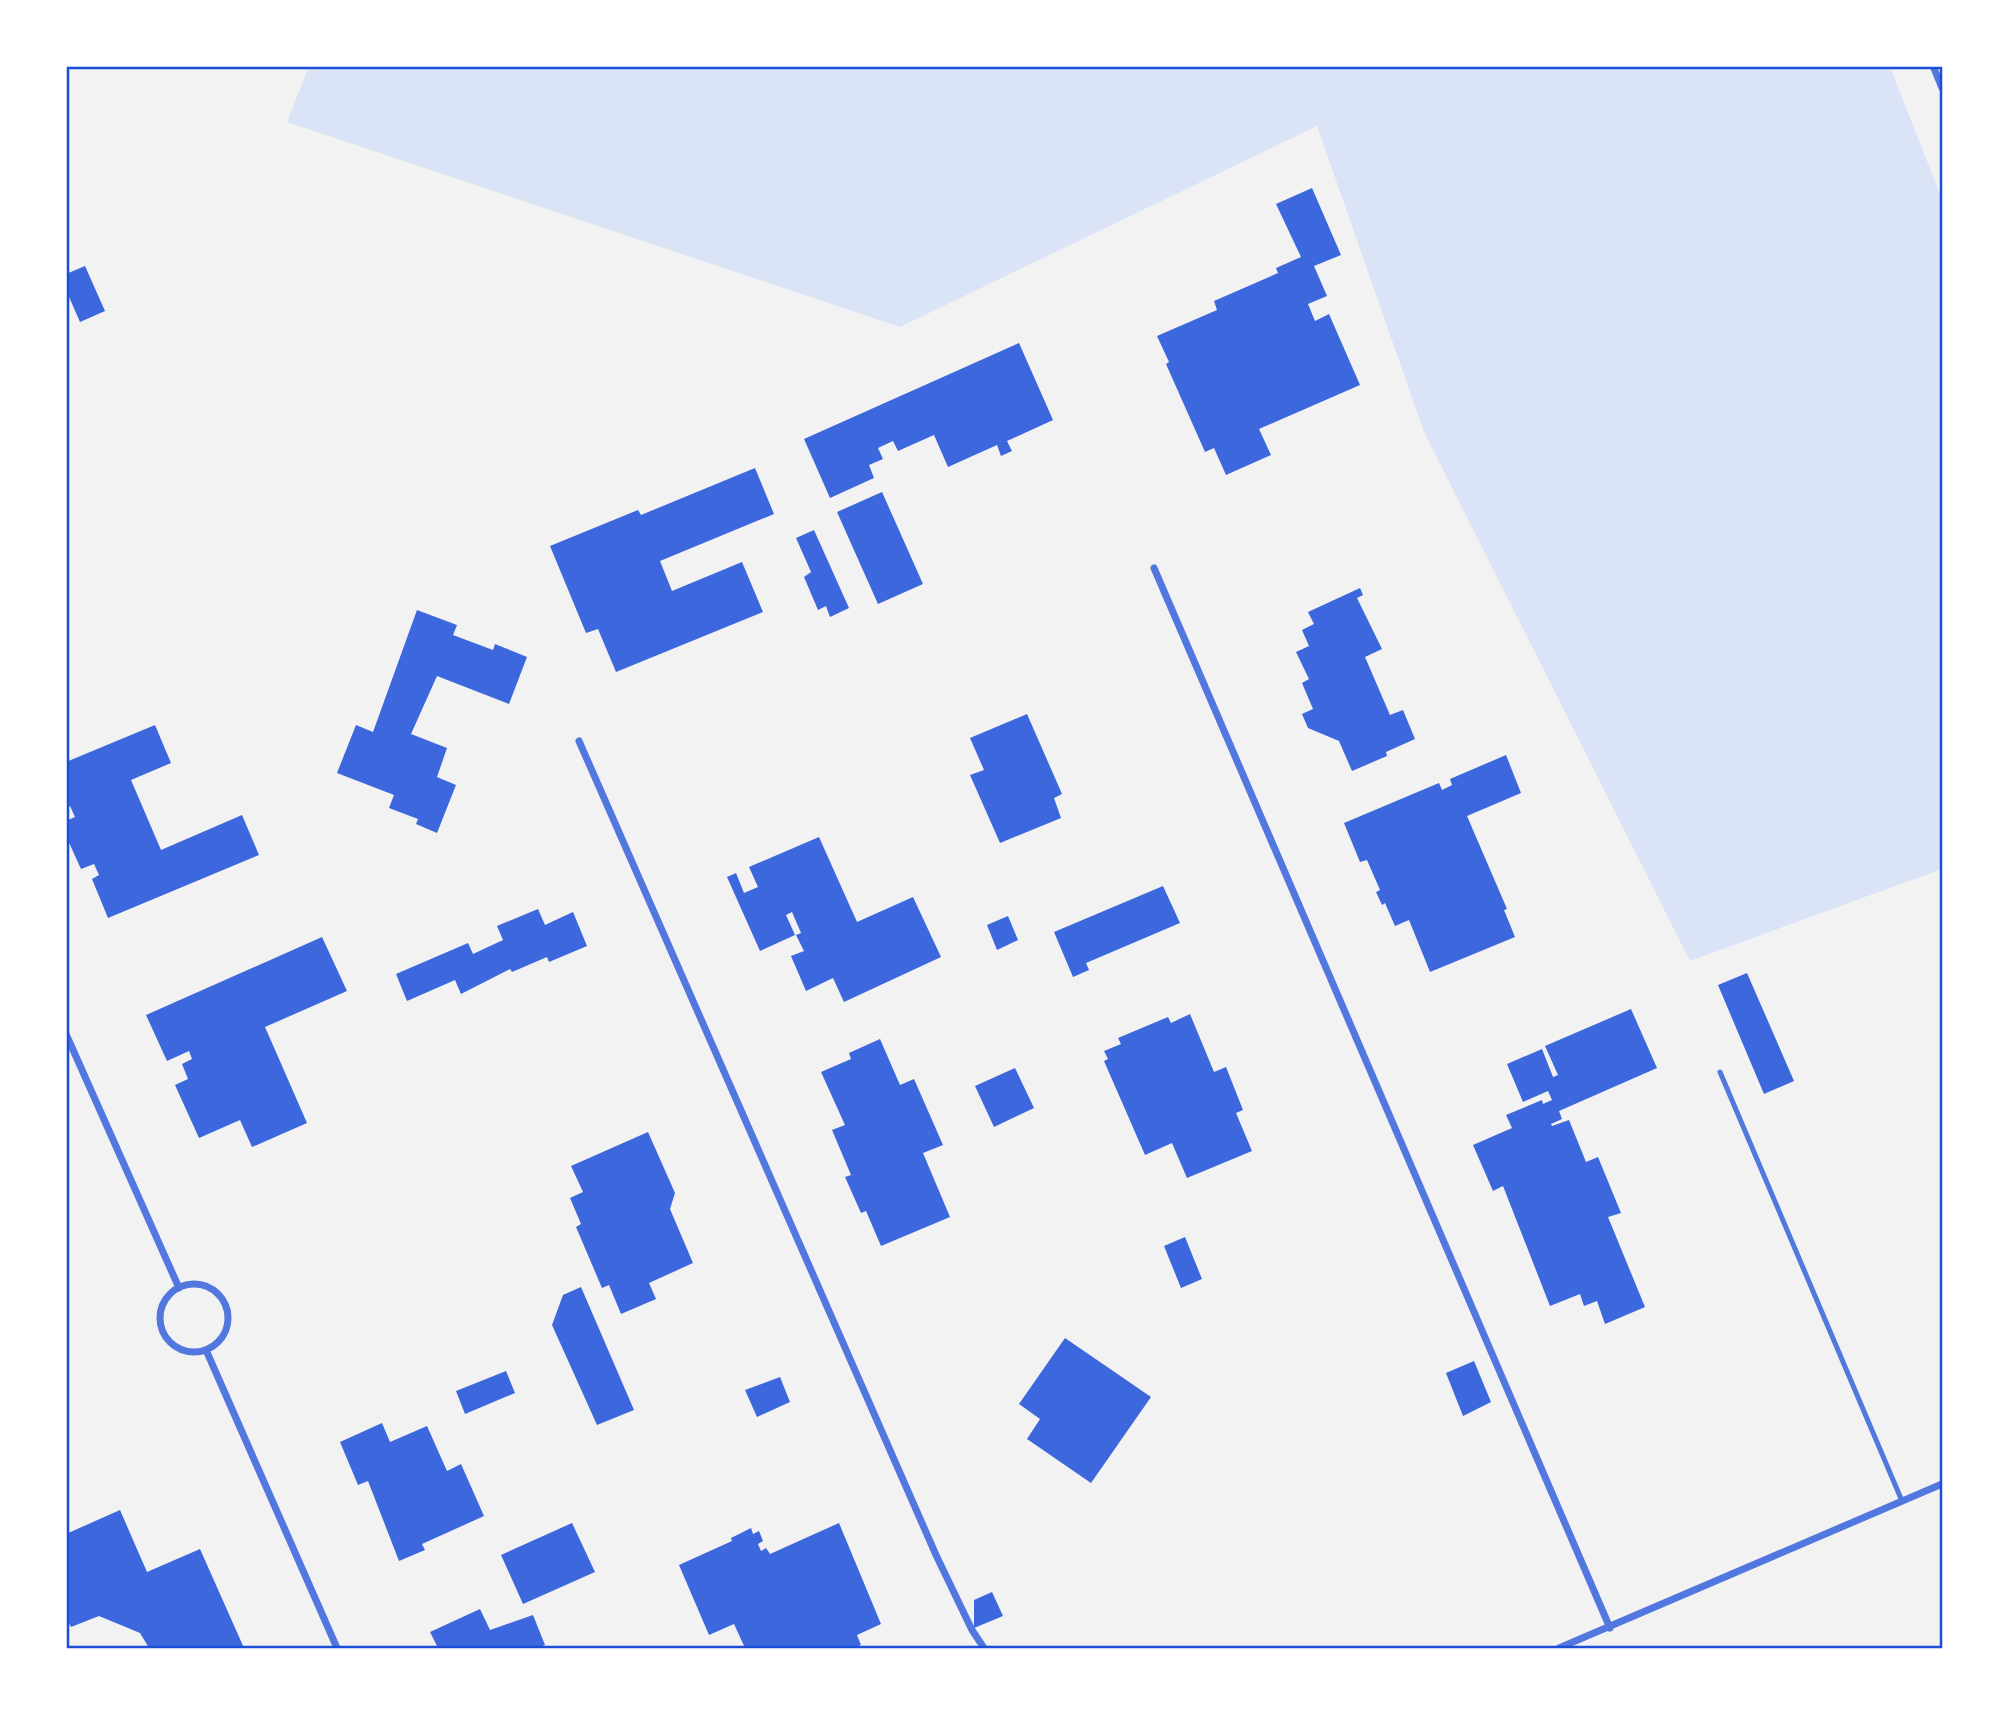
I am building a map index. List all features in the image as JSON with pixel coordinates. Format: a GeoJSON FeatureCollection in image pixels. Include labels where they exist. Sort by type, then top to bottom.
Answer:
{"type":"FeatureCollection","features":[{"type":"Feature","properties":{"kind":"street"},"geometry":{"type":"LineString","coordinates":[[1933,66],[1942,88]]}},
{"type":"Feature","properties":{"kind":"street"},"geometry":{"type":"LineString","coordinates":[[1154,568],[1610,1628]]}},
{"type":"Feature","properties":{"kind":"street"},"geometry":{"type":"LineString","coordinates":[[579,741],[936,1555],[972,1630],[984,1648]]}},
{"type":"Feature","properties":{"kind":"street"},"geometry":{"type":"LineString","coordinates":[[66,1034],[179,1288]]}},
{"type":"Feature","properties":{"kind":"street"},"geometry":{"type":"LineString","coordinates":[[190,1284],[203,1286],[223,1299],[228,1310],[225,1335],[206,1350],[181,1350],[163,1332],[162,1307],[168,1296],[179,1288],[190,1284]]}},
{"type":"Feature","properties":{"kind":"street"},"geometry":{"type":"LineString","coordinates":[[206,1350],[337,1648]]}},
{"type":"Feature","properties":{"kind":"street"},"geometry":{"type":"LineString","coordinates":[[1559,1648],[1576,1645],[1942,1484]]}},
{"type":"Feature","properties":{"kind":"lane"},"geometry":{"type":"LineString","coordinates":[[1720,1072],[1902,1501]]}},
{"type":"Feature","properties":{"kind":"shaded area"},"geometry":{"type":"Polygon","coordinates":[[[309,66],[1890,67],[1942,199],[1942,869],[1690,961],[1424,432],[1317,126],[900,327],[287,122],[309,66]]]}},
{"type":"Feature","properties":{"kind":"building"},"geometry":{"type":"Polygon","coordinates":[[[1312,188],[1341,255],[1314,266],[1327,296],[1308,304],[1315,321],[1329,314],[1360,385],[1259,429],[1271,455],[1226,475],[1214,448],[1205,452],[1166,364],[1169,362],[1157,336],[1217,310],[1214,301],[1278,273],[1276,268],[1301,257],[1276,204],[1312,188]]]}},
{"type":"Feature","properties":{"kind":"building"},"geometry":{"type":"Polygon","coordinates":[[[85,266],[105,311],[80,322],[66,290],[66,274],[85,266]]]}},
{"type":"Feature","properties":{"kind":"building"},"geometry":{"type":"Polygon","coordinates":[[[1019,343],[1053,420],[1007,441],[1012,451],[1001,456],[997,445],[948,467],[934,435],[898,451],[893,441],[878,448],[883,459],[869,465],[874,478],[830,498],[804,439],[1019,343]]]}},
{"type":"Feature","properties":{"kind":"building"},"geometry":{"type":"Polygon","coordinates":[[[755,468],[774,514],[660,561],[672,591],[742,562],[763,612],[616,672],[598,629],[586,633],[550,546],[638,510],[641,515],[755,468]]]}},
{"type":"Feature","properties":{"kind":"building"},"geometry":{"type":"Polygon","coordinates":[[[882,492],[923,584],[878,604],[837,512],[882,492]]]}},
{"type":"Feature","properties":{"kind":"building"},"geometry":{"type":"Polygon","coordinates":[[[814,530],[849,608],[830,617],[826,606],[818,610],[804,577],[811,572],[796,538],[814,530]]]}},
{"type":"Feature","properties":{"kind":"building"},"geometry":{"type":"Polygon","coordinates":[[[1360,588],[1363,595],[1357,598],[1382,649],[1365,657],[1390,715],[1403,710],[1415,739],[1386,752],[1387,756],[1352,771],[1339,741],[1308,728],[1302,714],[1313,709],[1302,683],[1309,679],[1296,652],[1309,646],[1302,630],[1314,624],[1308,612],[1360,588]]]}},
{"type":"Feature","properties":{"kind":"building"},"geometry":{"type":"Polygon","coordinates":[[[417,610],[457,625],[453,635],[493,650],[495,644],[527,657],[509,704],[437,676],[411,734],[447,748],[437,777],[456,785],[437,833],[416,824],[418,819],[389,808],[394,795],[337,773],[356,725],[373,732],[417,610]]]}},
{"type":"Feature","properties":{"kind":"building"},"geometry":{"type":"Polygon","coordinates":[[[1027,714],[1062,794],[1054,798],[1061,818],[1000,843],[970,775],[984,770],[970,738],[1027,714]]]}},
{"type":"Feature","properties":{"kind":"building"},"geometry":{"type":"Polygon","coordinates":[[[155,725],[171,763],[131,780],[161,850],[242,815],[259,855],[108,918],[92,879],[99,875],[94,864],[81,869],[66,836],[66,821],[75,817],[70,806],[66,808],[66,762],[155,725]]]}},
{"type":"Feature","properties":{"kind":"building"},"geometry":{"type":"Polygon","coordinates":[[[1506,755],[1521,793],[1467,816],[1507,909],[1504,910],[1515,937],[1430,972],[1409,920],[1395,926],[1385,903],[1382,905],[1376,892],[1380,890],[1367,860],[1360,862],[1344,823],[1439,783],[1442,790],[1452,785],[1450,779],[1506,755]]]}},
{"type":"Feature","properties":{"kind":"building"},"geometry":{"type":"Polygon","coordinates":[[[819,837],[857,922],[913,897],[941,957],[844,1002],[833,978],[806,991],[791,956],[804,951],[796,935],[801,933],[792,912],[786,915],[795,935],[760,951],[727,877],[736,873],[744,893],[758,887],[749,867],[819,837]]]}},
{"type":"Feature","properties":{"kind":"building"},"geometry":{"type":"Polygon","coordinates":[[[1163,886],[1180,923],[1086,963],[1089,970],[1073,977],[1054,932],[1163,886]]]}},
{"type":"Feature","properties":{"kind":"building"},"geometry":{"type":"Polygon","coordinates":[[[538,909],[545,925],[573,912],[587,946],[549,962],[547,957],[512,972],[510,969],[461,994],[455,980],[407,1001],[396,974],[468,943],[473,954],[503,940],[497,926],[538,909]]]}},
{"type":"Feature","properties":{"kind":"building"},"geometry":{"type":"Polygon","coordinates":[[[1008,916],[1018,940],[997,950],[987,925],[1008,916]]]}},
{"type":"Feature","properties":{"kind":"building"},"geometry":{"type":"Polygon","coordinates":[[[322,937],[347,991],[265,1027],[307,1123],[252,1147],[240,1120],[199,1138],[175,1085],[188,1079],[182,1064],[192,1059],[189,1051],[167,1061],[146,1015],[322,937]]]}},
{"type":"Feature","properties":{"kind":"building"},"geometry":{"type":"Polygon","coordinates":[[[1747,973],[1794,1081],[1764,1094],[1718,985],[1747,973]]]}},
{"type":"Feature","properties":{"kind":"building"},"geometry":{"type":"Polygon","coordinates":[[[1631,1009],[1657,1068],[1559,1111],[1562,1119],[1551,1124],[1552,1126],[1569,1120],[1586,1162],[1598,1157],[1621,1213],[1608,1217],[1645,1307],[1605,1324],[1597,1301],[1584,1306],[1580,1294],[1550,1306],[1503,1186],[1493,1191],[1473,1145],[1512,1128],[1506,1115],[1542,1100],[1543,1104],[1552,1100],[1548,1091],[1523,1102],[1507,1064],[1542,1049],[1553,1077],[1558,1075],[1545,1046],[1631,1009]]]}},
{"type":"Feature","properties":{"kind":"building"},"geometry":{"type":"Polygon","coordinates":[[[1190,1014],[1214,1072],[1226,1067],[1243,1110],[1236,1113],[1252,1151],[1187,1178],[1172,1143],[1145,1155],[1104,1061],[1108,1059],[1104,1051],[1121,1044],[1118,1038],[1168,1017],[1171,1023],[1190,1014]]]}},
{"type":"Feature","properties":{"kind":"building"},"geometry":{"type":"Polygon","coordinates":[[[880,1039],[900,1085],[914,1079],[943,1145],[923,1153],[950,1217],[881,1246],[866,1211],[861,1213],[845,1177],[851,1175],[832,1130],[845,1125],[821,1072],[851,1059],[849,1053],[880,1039]]]}},
{"type":"Feature","properties":{"kind":"building"},"geometry":{"type":"Polygon","coordinates":[[[1015,1068],[1034,1108],[994,1127],[975,1086],[1015,1068]]]}},
{"type":"Feature","properties":{"kind":"building"},"geometry":{"type":"Polygon","coordinates":[[[648,1132],[675,1193],[670,1209],[693,1263],[649,1283],[656,1299],[621,1314],[609,1285],[602,1288],[576,1227],[581,1224],[570,1198],[583,1192],[571,1166],[648,1132]]]}},
{"type":"Feature","properties":{"kind":"building"},"geometry":{"type":"Polygon","coordinates":[[[1185,1237],[1202,1279],[1181,1288],[1164,1246],[1185,1237]]]}},
{"type":"Feature","properties":{"kind":"building"},"geometry":{"type":"Polygon","coordinates":[[[581,1287],[634,1410],[597,1425],[552,1325],[563,1295],[581,1287]]]}},
{"type":"Feature","properties":{"kind":"building"},"geometry":{"type":"Polygon","coordinates":[[[1065,1338],[1151,1397],[1091,1483],[1027,1439],[1040,1419],[1019,1404],[1065,1338]]]}},
{"type":"Feature","properties":{"kind":"building"},"geometry":{"type":"Polygon","coordinates":[[[1474,1361],[1491,1402],[1463,1416],[1446,1373],[1474,1361]]]}},
{"type":"Feature","properties":{"kind":"building"},"geometry":{"type":"Polygon","coordinates":[[[506,1371],[515,1393],[465,1414],[456,1391],[506,1371]]]}},
{"type":"Feature","properties":{"kind":"building"},"geometry":{"type":"Polygon","coordinates":[[[780,1377],[790,1402],[757,1417],[745,1390],[780,1377]]]}},
{"type":"Feature","properties":{"kind":"building"},"geometry":{"type":"Polygon","coordinates":[[[382,1423],[390,1442],[427,1426],[447,1471],[461,1464],[484,1516],[422,1544],[425,1550],[399,1561],[368,1481],[358,1485],[340,1442],[382,1423]]]}},
{"type":"Feature","properties":{"kind":"building"},"geometry":{"type":"Polygon","coordinates":[[[120,1510],[147,1572],[200,1549],[244,1648],[149,1648],[140,1633],[99,1616],[71,1627],[66,1617],[66,1534],[120,1510]]]}},
{"type":"Feature","properties":{"kind":"building"},"geometry":{"type":"Polygon","coordinates":[[[572,1523],[595,1572],[523,1604],[501,1555],[572,1523]]]}},
{"type":"Feature","properties":{"kind":"building"},"geometry":{"type":"Polygon","coordinates":[[[839,1523],[881,1624],[857,1635],[861,1645],[852,1648],[745,1648],[734,1624],[709,1635],[679,1565],[732,1541],[731,1538],[751,1528],[753,1534],[759,1531],[763,1541],[758,1544],[761,1551],[766,1548],[770,1554],[839,1523]]]}},
{"type":"Feature","properties":{"kind":"building"},"geometry":{"type":"Polygon","coordinates":[[[992,1592],[1003,1616],[974,1628],[974,1600],[992,1592]]]}},
{"type":"Feature","properties":{"kind":"building"},"geometry":{"type":"Polygon","coordinates":[[[480,1609],[490,1630],[533,1615],[545,1645],[536,1648],[438,1648],[430,1632],[480,1609]]]}}]}
